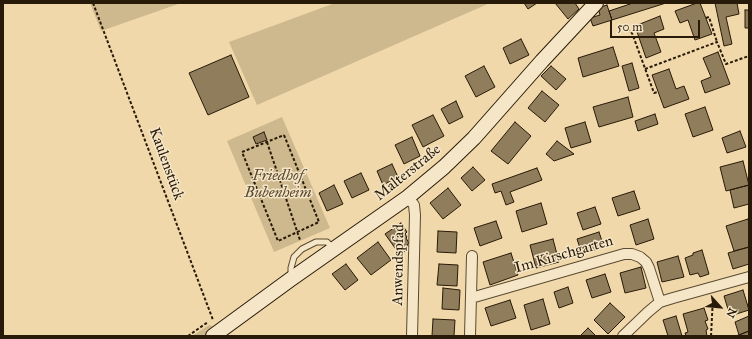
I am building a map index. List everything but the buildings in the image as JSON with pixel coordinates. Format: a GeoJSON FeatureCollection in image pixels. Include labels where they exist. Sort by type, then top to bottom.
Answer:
{"type":"FeatureCollection","features":[{"type":"Feature","properties":{"kind":"main road","name":"Malterstraße"},"geometry":{"type":"LineString","coordinates":[[213,336],[408,197],[444,167],[474,138],[596,3]]}},
{"type":"Feature","properties":{"kind":"street","name":"Anwendspfad"},"geometry":{"type":"LineString","coordinates":[[408,197],[414,205],[415,215],[412,336]]}},
{"type":"Feature","properties":{"kind":"street","name":"Im Kirschgarten"},"geometry":{"type":"LineString","coordinates":[[471,298],[624,254],[632,254],[640,257],[650,268],[660,302]]}},
{"type":"Feature","properties":{"kind":"street"},"geometry":{"type":"LineString","coordinates":[[470,336],[472,256]]}},
{"type":"Feature","properties":{"kind":"street"},"geometry":{"type":"LineString","coordinates":[[623,336],[660,302],[749,277]]}},
{"type":"Feature","properties":{"kind":"lane"},"geometry":{"type":"LineString","coordinates":[[291,279],[291,268],[294,257],[302,249],[316,242],[327,242],[334,249]]}},
{"type":"Feature","properties":{"kind":"path","name":"Kaulenstück"},"geometry":{"type":"LineString","coordinates":[[93,3],[213,320],[188,336]]}},
{"type":"Feature","properties":{"kind":"path"},"geometry":{"type":"LineString","coordinates":[[706,18],[709,17],[726,64],[749,56]]}},
{"type":"Feature","properties":{"kind":"path"},"geometry":{"type":"LineString","coordinates":[[624,25],[632,33],[654,93],[658,92]]}},
{"type":"Feature","properties":{"kind":"path"},"geometry":{"type":"LineString","coordinates":[[645,69],[717,42]]}},
{"type":"Feature","properties":{"kind":"path"},"geometry":{"type":"LineString","coordinates":[[284,135],[318,222],[298,231],[278,241],[242,152],[284,135]]}},
{"type":"Feature","properties":{"kind":"path"},"geometry":{"type":"LineString","coordinates":[[267,142],[298,231],[302,249]]}},
{"type":"Feature","properties":{"kind":"path"},"geometry":{"type":"LineString","coordinates":[[711,336],[713,287]]}},
{"type":"Feature","properties":{"kind":"green space"},"geometry":{"type":"Polygon","coordinates":[[[90,3],[181,3],[101,31],[90,3]]]}},
{"type":"Feature","properties":{"kind":"green space"},"geometry":{"type":"Polygon","coordinates":[[[335,3],[490,3],[257,105],[229,42],[335,3]]]}},
{"type":"Feature","properties":{"kind":"green space","name":"Friedhof Bubenheim"},"geometry":{"type":"Polygon","coordinates":[[[282,117],[330,228],[274,252],[227,141],[282,117]]]}},
{"type":"Feature","properties":{"kind":"green space"},"geometry":{"type":"Polygon","coordinates":[[[209,325],[215,327],[203,336],[192,336],[209,325]]]}}]}
